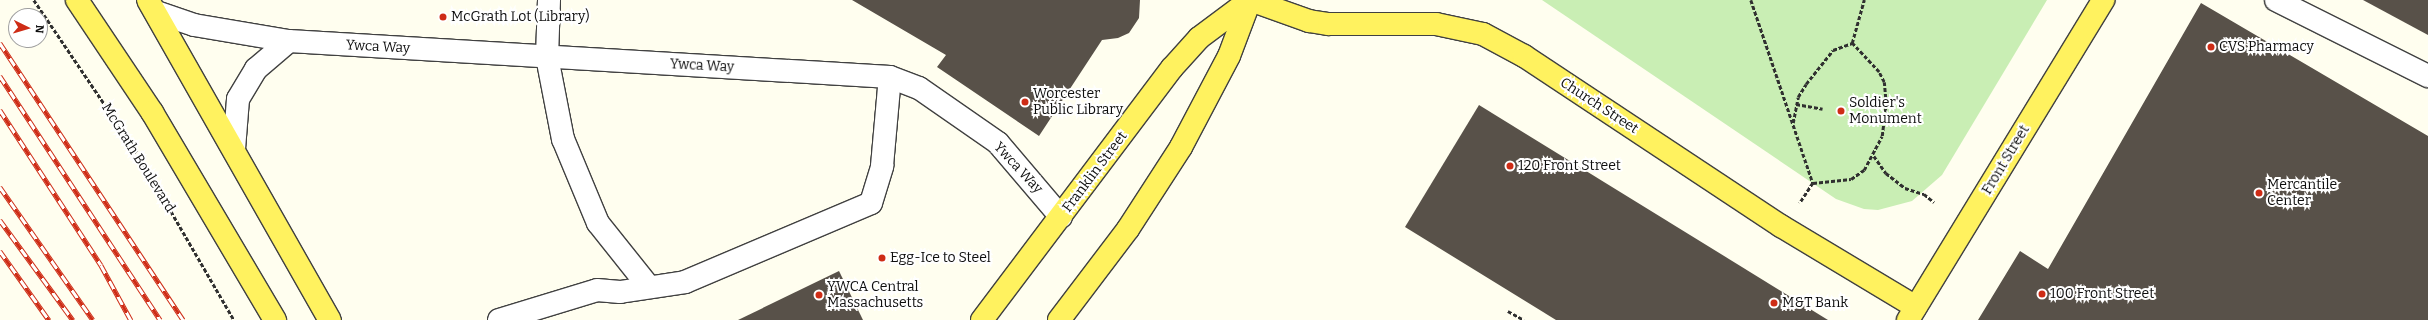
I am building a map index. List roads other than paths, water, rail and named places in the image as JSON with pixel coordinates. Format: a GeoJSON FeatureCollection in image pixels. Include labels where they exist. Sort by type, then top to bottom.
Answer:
{"type":"FeatureCollection","features":[{"type":"Feature","properties":{"kind":"main road"},"geometry":{"type":"LineString","coordinates":[[77,0],[160,126],[275,320]]}},
{"type":"Feature","properties":{"kind":"main road","name":"Church Street"},"geometry":{"type":"LineString","coordinates":[[1250,0],[1309,21],[1436,24],[1484,34],[1524,56],[1912,313]]}},
{"type":"Feature","properties":{"kind":"main road","name":"Franklin Street"},"geometry":{"type":"LineString","coordinates":[[982,320],[1172,68],[1199,38],[1250,0],[1229,56],[1181,147],[1128,229],[1059,320]]}},
{"type":"Feature","properties":{"kind":"main road","name":"Front Street"},"geometry":{"type":"LineString","coordinates":[[1912,313],[2103,0]]}},
{"type":"Feature","properties":{"kind":"main road"},"geometry":{"type":"LineString","coordinates":[[152,6],[330,320]]}},
{"type":"Feature","properties":{"kind":"street"},"geometry":{"type":"LineString","coordinates":[[549,0],[547,57],[563,139],[598,223],[649,287]]}},
{"type":"Feature","properties":{"kind":"street"},"geometry":{"type":"LineString","coordinates":[[2276,0],[2428,76]]}},
{"type":"Feature","properties":{"kind":"street","name":"Ywca Way"},"geometry":{"type":"LineString","coordinates":[[152,6],[194,25],[289,42],[890,77],[919,88],[998,143],[1061,217]]}},
{"type":"Feature","properties":{"kind":"street"},"geometry":{"type":"LineString","coordinates":[[234,149],[238,99],[256,69],[289,42]]}},
{"type":"Feature","properties":{"kind":"street"},"geometry":{"type":"LineString","coordinates":[[499,320],[597,290],[620,292],[686,282],[871,203],[882,166],[890,77]]}},
{"type":"Feature","properties":{"kind":"railway"},"geometry":{"type":"LineString","coordinates":[[0,43],[183,320]]}},
{"type":"Feature","properties":{"kind":"railway"},"geometry":{"type":"LineString","coordinates":[[0,76],[160,320]]}},
{"type":"Feature","properties":{"kind":"railway"},"geometry":{"type":"LineString","coordinates":[[0,110],[101,265],[131,320]]}},
{"type":"Feature","properties":{"kind":"railway"},"geometry":{"type":"LineString","coordinates":[[0,187],[93,320]]}},
{"type":"Feature","properties":{"kind":"railway"},"geometry":{"type":"LineString","coordinates":[[0,220],[73,320]]}},
{"type":"Feature","properties":{"kind":"railway"},"geometry":{"type":"LineString","coordinates":[[0,251],[49,320]]}},
{"type":"Feature","properties":{"kind":"place","name":"McGrath Lot (Library)"},"geometry":{"type":"Point","coordinates":[443,17]}},
{"type":"Feature","properties":{"kind":"place","name":"CVS Pharmacy"},"geometry":{"type":"Point","coordinates":[2211,47]}},
{"type":"Feature","properties":{"kind":"place","name":"Worcester Public Library"},"geometry":{"type":"Point","coordinates":[1025,102]}},
{"type":"Feature","properties":{"kind":"place","name":"Soldier's Monument"},"geometry":{"type":"Point","coordinates":[1841,111]}},
{"type":"Feature","properties":{"kind":"place","name":"120 Front Street"},"geometry":{"type":"Point","coordinates":[1510,166]}},
{"type":"Feature","properties":{"kind":"place","name":"Mercantile Center"},"geometry":{"type":"Point","coordinates":[2259,193]}},
{"type":"Feature","properties":{"kind":"place","name":"Egg-Ice to Steel"},"geometry":{"type":"Point","coordinates":[882,258]}},
{"type":"Feature","properties":{"kind":"place","name":"100 Front Street"},"geometry":{"type":"Point","coordinates":[2042,294]}},
{"type":"Feature","properties":{"kind":"place","name":"YWCA Central Massachusetts"},"geometry":{"type":"Point","coordinates":[819,295]}},
{"type":"Feature","properties":{"kind":"place","name":"M&T Bank"},"geometry":{"type":"Point","coordinates":[1774,303]}}]}
